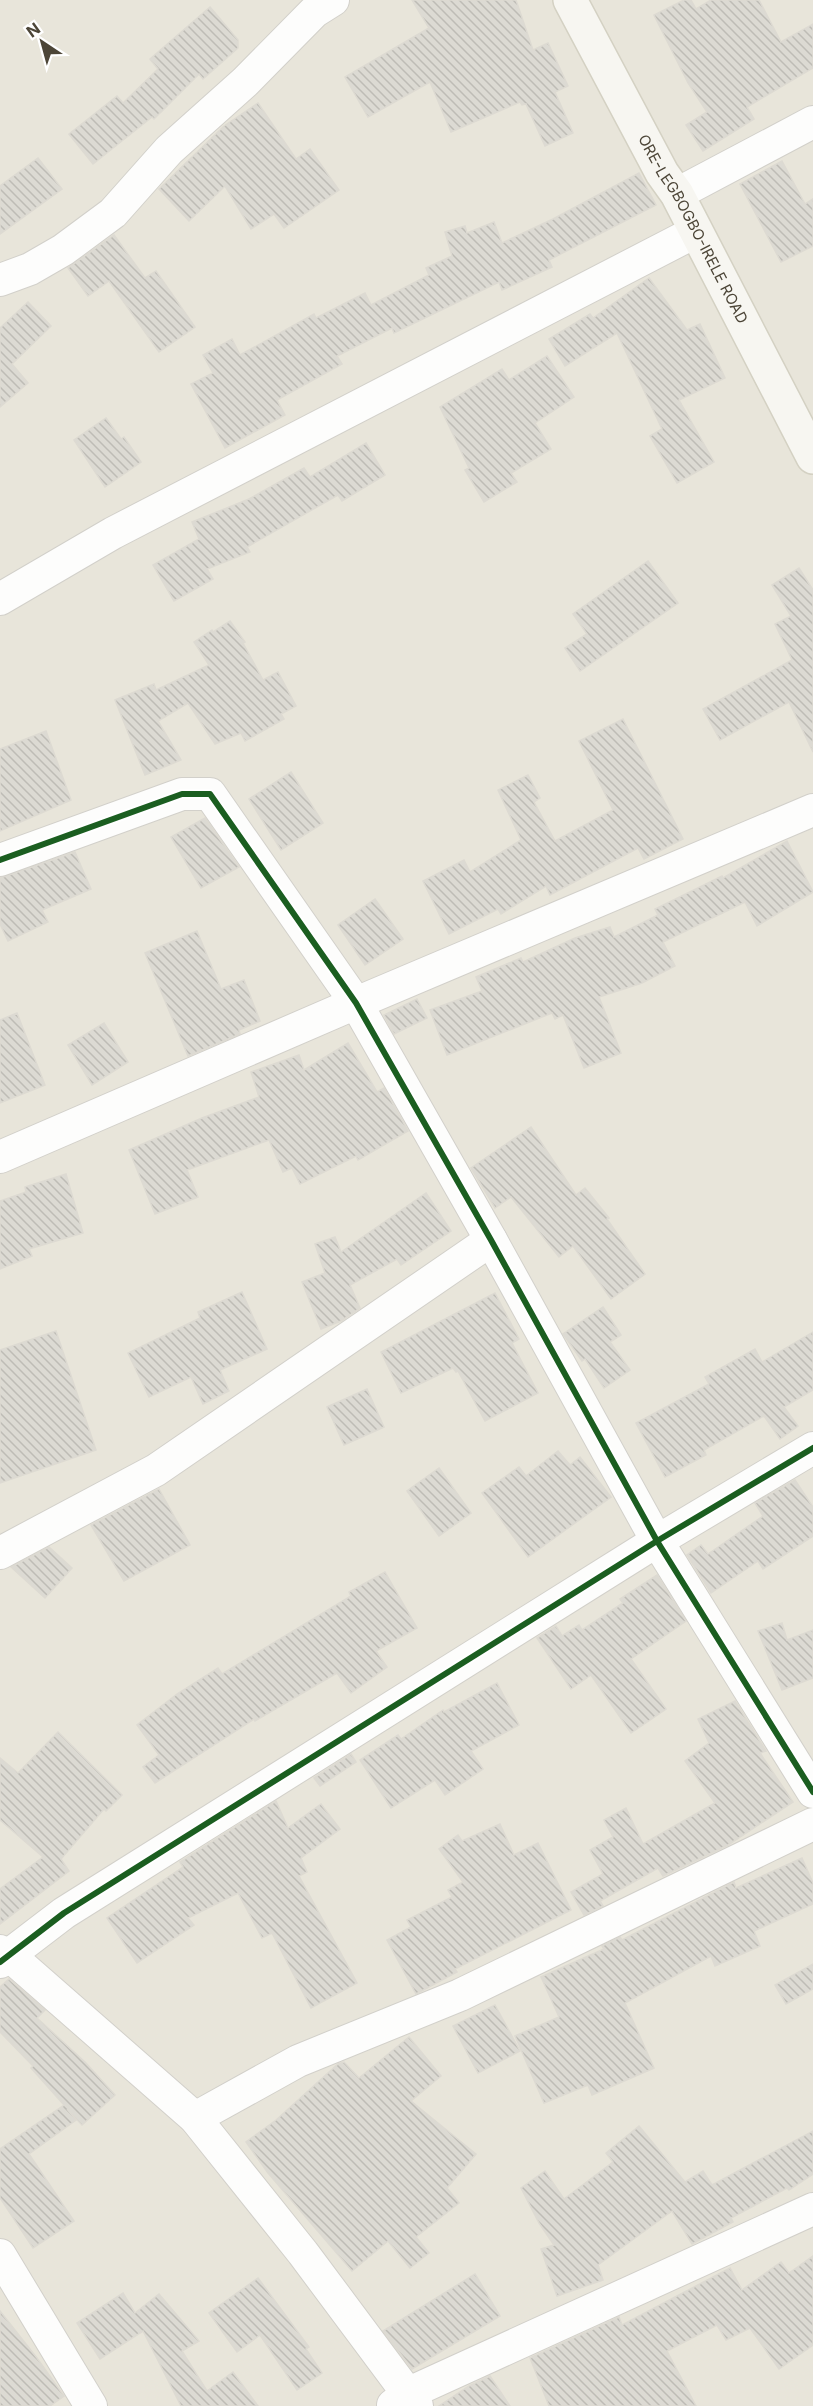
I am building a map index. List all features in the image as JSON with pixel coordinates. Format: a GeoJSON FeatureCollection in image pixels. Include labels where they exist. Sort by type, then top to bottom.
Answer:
{"type":"FeatureCollection","features":[{"type":"Feature","properties":{"kind":"main road","name":"ORE-LEGBOGBO-IRELE ROAD"},"geometry":{"type":"LineString","coordinates":[[570,0],[662,173],[677,194],[813,457]]}},
{"type":"Feature","properties":{"kind":"street"},"geometry":{"type":"LineString","coordinates":[[0,280],[30,269],[63,250],[113,213],[169,150],[245,82],[314,12],[333,0]]}},
{"type":"Feature","properties":{"kind":"street"},"geometry":{"type":"LineString","coordinates":[[677,194],[813,122]]}},
{"type":"Feature","properties":{"kind":"street"},"geometry":{"type":"LineString","coordinates":[[0,598],[113,533],[695,232]]}},
{"type":"Feature","properties":{"kind":"street"},"geometry":{"type":"LineString","coordinates":[[0,860],[182,794],[210,794],[356,1003],[491,1240],[657,1541],[813,1792]]}},
{"type":"Feature","properties":{"kind":"street"},"geometry":{"type":"LineString","coordinates":[[0,1156],[813,810]]}},
{"type":"Feature","properties":{"kind":"street"},"geometry":{"type":"LineString","coordinates":[[0,1553],[156,1470],[491,1240]]}},
{"type":"Feature","properties":{"kind":"street"},"geometry":{"type":"LineString","coordinates":[[813,1448],[657,1541],[64,1913],[3,1956],[195,2118],[303,2253],[406,2402],[813,2209]]}},
{"type":"Feature","properties":{"kind":"street"},"geometry":{"type":"LineString","coordinates":[[195,2118],[298,2061],[460,1995],[813,1824]]}},
{"type":"Feature","properties":{"kind":"street"},"geometry":{"type":"LineString","coordinates":[[0,2255],[91,2406]]}},
{"type":"Feature","properties":{"kind":"shaded area"},"geometry":{"type":"Polygon","coordinates":[[[0,0],[813,0],[813,2406],[0,2406],[0,0]]]}},
{"type":"Feature","properties":{"kind":"building"},"geometry":{"type":"Polygon","coordinates":[[[412,0],[516,0],[533,50],[548,43],[568,86],[555,92],[573,133],[545,146],[526,104],[522,105],[520,102],[451,132],[430,82],[368,117],[345,77],[429,28],[412,0]]]}},
{"type":"Feature","properties":{"kind":"building"},"geometry":{"type":"Polygon","coordinates":[[[684,0],[691,0],[696,9],[711,0],[759,0],[781,42],[813,24],[813,68],[747,107],[754,119],[703,151],[686,125],[707,112],[688,83],[654,15],[684,0]]]}},
{"type":"Feature","properties":{"kind":"building"},"geometry":{"type":"Polygon","coordinates":[[[210,7],[238,40],[238,48],[203,79],[199,74],[154,119],[152,117],[93,164],[69,134],[117,96],[123,103],[158,69],[150,59],[210,7]]]}},
{"type":"Feature","properties":{"kind":"building"},"geometry":{"type":"Polygon","coordinates":[[[258,103],[296,159],[310,149],[339,190],[284,228],[274,214],[251,229],[225,186],[189,221],[159,189],[224,126],[258,103]]]}},
{"type":"Feature","properties":{"kind":"building"},"geometry":{"type":"Polygon","coordinates":[[[38,158],[62,189],[0,234],[0,186],[38,158]]]}},
{"type":"Feature","properties":{"kind":"building"},"geometry":{"type":"Polygon","coordinates":[[[782,161],[805,204],[813,199],[813,246],[781,262],[740,184],[782,161]]]}},
{"type":"Feature","properties":{"kind":"building"},"geometry":{"type":"Polygon","coordinates":[[[639,173],[656,205],[549,260],[552,267],[502,290],[499,282],[394,333],[392,328],[337,356],[342,364],[277,400],[285,415],[225,448],[191,384],[213,373],[203,355],[232,339],[240,355],[314,314],[316,318],[365,293],[371,305],[429,275],[426,268],[452,256],[445,232],[465,226],[467,233],[494,222],[502,243],[553,219],[639,173]]]}},
{"type":"Feature","properties":{"kind":"building"},"geometry":{"type":"Polygon","coordinates":[[[114,235],[145,278],[156,271],[195,327],[159,352],[109,281],[88,296],[68,268],[114,235]]]}},
{"type":"Feature","properties":{"kind":"building"},"geometry":{"type":"Polygon","coordinates":[[[649,278],[687,330],[700,324],[725,378],[679,400],[714,462],[677,483],[650,436],[662,429],[617,333],[565,366],[549,339],[590,314],[593,318],[649,278]]]}},
{"type":"Feature","properties":{"kind":"building"},"geometry":{"type":"Polygon","coordinates":[[[28,302],[51,326],[12,364],[28,383],[0,407],[0,328],[28,302]]]}},
{"type":"Feature","properties":{"kind":"building"},"geometry":{"type":"Polygon","coordinates":[[[547,356],[574,397],[535,423],[551,449],[511,473],[517,482],[484,502],[465,470],[469,468],[440,407],[502,369],[509,380],[547,356]]]}},
{"type":"Feature","properties":{"kind":"building"},"geometry":{"type":"Polygon","coordinates":[[[106,418],[121,439],[124,437],[141,462],[105,487],[74,440],[106,418]]]}},
{"type":"Feature","properties":{"kind":"building"},"geometry":{"type":"Polygon","coordinates":[[[366,443],[385,475],[342,501],[338,495],[247,547],[250,552],[207,569],[213,579],[174,601],[153,565],[199,539],[192,522],[249,499],[304,468],[310,477],[366,443]]]}},
{"type":"Feature","properties":{"kind":"building"},"geometry":{"type":"Polygon","coordinates":[[[648,561],[678,603],[580,671],[565,648],[587,634],[573,614],[648,561]]]}},
{"type":"Feature","properties":{"kind":"building"},"geometry":{"type":"Polygon","coordinates":[[[799,568],[813,590],[813,752],[789,702],[720,740],[703,709],[792,660],[775,624],[791,616],[772,585],[799,568]]]}},
{"type":"Feature","properties":{"kind":"building"},"geometry":{"type":"Polygon","coordinates":[[[230,621],[245,642],[243,643],[263,680],[278,672],[296,706],[281,714],[284,719],[245,741],[241,733],[215,744],[188,703],[158,721],[181,760],[145,775],[115,700],[154,684],[156,690],[209,665],[194,642],[230,621]]]}},
{"type":"Feature","properties":{"kind":"building"},"geometry":{"type":"Polygon","coordinates":[[[623,719],[683,839],[644,859],[638,848],[550,895],[546,886],[501,914],[498,909],[449,934],[423,881],[464,860],[470,872],[521,840],[498,790],[528,775],[540,798],[534,802],[555,841],[613,810],[579,741],[623,719]]]}},
{"type":"Feature","properties":{"kind":"building"},"geometry":{"type":"Polygon","coordinates":[[[46,731],[71,800],[0,831],[0,749],[46,731]]]}},
{"type":"Feature","properties":{"kind":"building"},"geometry":{"type":"Polygon","coordinates":[[[291,772],[323,823],[281,850],[249,799],[291,772]]]}},
{"type":"Feature","properties":{"kind":"building"},"geometry":{"type":"Polygon","coordinates":[[[205,818],[239,867],[201,888],[171,837],[205,818]]]}},
{"type":"Feature","properties":{"kind":"building"},"geometry":{"type":"Polygon","coordinates":[[[787,841],[813,892],[757,926],[745,902],[663,942],[675,966],[642,983],[599,997],[621,1053],[584,1068],[563,1015],[555,1019],[552,1013],[447,1055],[430,1010],[482,991],[476,977],[521,958],[523,962],[575,938],[610,927],[614,937],[658,915],[655,909],[722,876],[723,878],[787,841]]]}},
{"type":"Feature","properties":{"kind":"building"},"geometry":{"type":"Polygon","coordinates":[[[75,852],[91,889],[42,910],[48,922],[8,941],[0,924],[0,878],[75,852]]]}},
{"type":"Feature","properties":{"kind":"building"},"geometry":{"type":"Polygon","coordinates":[[[375,899],[403,939],[365,965],[338,925],[375,899]]]}},
{"type":"Feature","properties":{"kind":"building"},"geometry":{"type":"Polygon","coordinates":[[[197,931],[221,989],[244,980],[260,1021],[239,1030],[240,1034],[188,1056],[145,953],[197,931]]]}},
{"type":"Feature","properties":{"kind":"building"},"geometry":{"type":"Polygon","coordinates":[[[417,999],[427,1018],[394,1034],[384,1015],[417,999]]]}},
{"type":"Feature","properties":{"kind":"building"},"geometry":{"type":"Polygon","coordinates":[[[17,1013],[45,1085],[0,1103],[0,1020],[17,1013]]]}},
{"type":"Feature","properties":{"kind":"building"},"geometry":{"type":"Polygon","coordinates":[[[104,1023],[128,1062],[92,1085],[68,1045],[104,1023]]]}},
{"type":"Feature","properties":{"kind":"building"},"geometry":{"type":"Polygon","coordinates":[[[348,1043],[377,1092],[384,1088],[408,1131],[358,1160],[356,1156],[300,1184],[292,1168],[283,1172],[269,1140],[187,1170],[198,1197],[155,1214],[129,1150],[202,1118],[259,1097],[251,1072],[299,1055],[304,1070],[348,1043]]]}},
{"type":"Feature","properties":{"kind":"building"},"geometry":{"type":"Polygon","coordinates":[[[531,1127],[576,1195],[585,1188],[609,1218],[607,1219],[645,1274],[611,1299],[573,1246],[559,1257],[511,1197],[495,1208],[471,1168],[531,1127]]]}},
{"type":"Feature","properties":{"kind":"building"},"geometry":{"type":"Polygon","coordinates":[[[66,1174],[83,1233],[29,1249],[32,1256],[0,1269],[0,1201],[26,1192],[25,1187],[66,1174]]]}},
{"type":"Feature","properties":{"kind":"building"},"geometry":{"type":"Polygon","coordinates":[[[426,1193],[451,1231],[401,1265],[397,1259],[350,1285],[360,1308],[341,1321],[321,1329],[302,1282],[325,1273],[315,1244],[335,1237],[341,1252],[426,1193]]]}},
{"type":"Feature","properties":{"kind":"building"},"geometry":{"type":"Polygon","coordinates":[[[242,1292],[267,1349],[220,1370],[229,1391],[203,1404],[191,1377],[149,1397],[128,1353],[200,1318],[198,1312],[242,1292]]]}},
{"type":"Feature","properties":{"kind":"building"},"geometry":{"type":"Polygon","coordinates":[[[495,1293],[519,1339],[512,1343],[538,1393],[485,1421],[458,1371],[456,1372],[453,1368],[401,1393],[381,1352],[495,1293]]]}},
{"type":"Feature","properties":{"kind":"building"},"geometry":{"type":"Polygon","coordinates":[[[603,1307],[621,1335],[610,1342],[630,1370],[604,1388],[585,1359],[582,1361],[563,1334],[603,1307]]]}},
{"type":"Feature","properties":{"kind":"building"},"geometry":{"type":"Polygon","coordinates":[[[56,1331],[96,1450],[0,1483],[0,1350],[56,1331]]]}},
{"type":"Feature","properties":{"kind":"building"},"geometry":{"type":"Polygon","coordinates":[[[813,1332],[813,1390],[784,1407],[798,1426],[780,1439],[764,1416],[704,1450],[706,1455],[665,1477],[636,1423],[709,1384],[705,1377],[755,1349],[762,1362],[813,1332]]]}},
{"type":"Feature","properties":{"kind":"building"},"geometry":{"type":"Polygon","coordinates":[[[367,1389],[384,1427],[344,1445],[327,1407],[367,1389]]]}},
{"type":"Feature","properties":{"kind":"building"},"geometry":{"type":"Polygon","coordinates":[[[558,1451],[570,1465],[580,1457],[611,1497],[528,1557],[482,1493],[519,1467],[526,1476],[558,1451]]]}},
{"type":"Feature","properties":{"kind":"building"},"geometry":{"type":"Polygon","coordinates":[[[439,1468],[471,1513],[439,1536],[407,1491],[439,1468]]]}},
{"type":"Feature","properties":{"kind":"building"},"geometry":{"type":"Polygon","coordinates":[[[795,1480],[813,1507],[813,1536],[763,1569],[758,1561],[711,1593],[687,1555],[701,1545],[708,1554],[763,1516],[755,1503],[795,1480]]]}},
{"type":"Feature","properties":{"kind":"building"},"geometry":{"type":"Polygon","coordinates":[[[159,1489],[190,1545],[124,1581],[91,1525],[159,1489]]]}},
{"type":"Feature","properties":{"kind":"building"},"geometry":{"type":"Polygon","coordinates":[[[49,1547],[72,1568],[45,1598],[11,1567],[49,1547]]]}},
{"type":"Feature","properties":{"kind":"building"},"geometry":{"type":"Polygon","coordinates":[[[385,1572],[417,1628],[376,1651],[387,1667],[351,1693],[337,1673],[255,1721],[254,1719],[155,1783],[143,1767],[159,1755],[137,1725],[177,1694],[218,1668],[222,1674],[351,1596],[349,1592],[385,1572]]]}},
{"type":"Feature","properties":{"kind":"building"},"geometry":{"type":"Polygon","coordinates":[[[657,1575],[686,1621],[631,1659],[666,1709],[631,1733],[591,1675],[571,1689],[537,1638],[556,1626],[562,1636],[579,1625],[582,1630],[623,1603],[620,1599],[657,1575]]]}},
{"type":"Feature","properties":{"kind":"building"},"geometry":{"type":"Polygon","coordinates":[[[782,1623],[787,1640],[813,1630],[813,1678],[782,1690],[758,1631],[782,1623]]]}},
{"type":"Feature","properties":{"kind":"building"},"geometry":{"type":"Polygon","coordinates":[[[497,1683],[519,1725],[471,1751],[483,1769],[445,1795],[435,1780],[391,1808],[360,1760],[398,1735],[401,1739],[443,1710],[444,1712],[497,1683]]]}},
{"type":"Feature","properties":{"kind":"building"},"geometry":{"type":"Polygon","coordinates":[[[735,1701],[766,1751],[760,1753],[793,1802],[728,1845],[663,1876],[658,1868],[600,1901],[603,1906],[584,1915],[571,1892],[603,1874],[590,1850],[613,1837],[604,1820],[626,1808],[643,1844],[715,1803],[685,1761],[709,1743],[698,1719],[735,1701]]]}},
{"type":"Feature","properties":{"kind":"building"},"geometry":{"type":"Polygon","coordinates":[[[58,1732],[122,1795],[106,1811],[104,1809],[61,1859],[69,1871],[0,1924],[0,1889],[43,1857],[0,1820],[0,1758],[18,1773],[58,1732]]]}},
{"type":"Feature","properties":{"kind":"building"},"geometry":{"type":"Polygon","coordinates":[[[351,1754],[356,1762],[320,1786],[314,1778],[351,1754]]]}},
{"type":"Feature","properties":{"kind":"building"},"geometry":{"type":"Polygon","coordinates":[[[276,1801],[288,1828],[321,1804],[340,1829],[301,1858],[307,1872],[299,1876],[357,1983],[311,2008],[272,1933],[262,1938],[238,1893],[188,1918],[194,1925],[137,1963],[107,1918],[183,1867],[180,1862],[276,1801]]]}},
{"type":"Feature","properties":{"kind":"building"},"geometry":{"type":"Polygon","coordinates":[[[500,1824],[514,1855],[538,1843],[571,1910],[455,1969],[457,1972],[416,1994],[387,1940],[411,1927],[407,1920],[452,1897],[448,1890],[463,1882],[439,1849],[458,1835],[462,1841],[500,1824]]]}},
{"type":"Feature","properties":{"kind":"building"},"geometry":{"type":"Polygon","coordinates":[[[802,1858],[813,1883],[813,1904],[754,1931],[760,1946],[715,1966],[711,1956],[625,2003],[654,2068],[592,2095],[588,2085],[544,2103],[515,2036],[559,2017],[541,1977],[604,1949],[602,1946],[620,1937],[622,1940],[734,1882],[736,1888],[802,1858]]]}},
{"type":"Feature","properties":{"kind":"building"},"geometry":{"type":"Polygon","coordinates":[[[813,1964],[813,1989],[786,2004],[775,1985],[813,1964]]]}},
{"type":"Feature","properties":{"kind":"building"},"geometry":{"type":"Polygon","coordinates":[[[9,1979],[45,2010],[37,2018],[85,2062],[115,2095],[82,2125],[67,2109],[76,2120],[29,2154],[74,2221],[33,2248],[0,2198],[0,2149],[64,2105],[31,2068],[33,2066],[0,2032],[0,1987],[9,1979]]]}},
{"type":"Feature","properties":{"kind":"building"},"geometry":{"type":"Polygon","coordinates":[[[495,2005],[520,2051],[478,2073],[453,2026],[495,2005]]]}},
{"type":"Feature","properties":{"kind":"building"},"geometry":{"type":"Polygon","coordinates":[[[409,2037],[441,2076],[411,2101],[476,2154],[447,2188],[459,2203],[416,2237],[429,2253],[410,2268],[388,2241],[352,2271],[268,2173],[246,2142],[276,2120],[338,2064],[344,2062],[359,2078],[409,2037]]]}},
{"type":"Feature","properties":{"kind":"building"},"geometry":{"type":"Polygon","coordinates":[[[639,2126],[685,2182],[703,2171],[712,2185],[813,2131],[813,2174],[789,2190],[787,2188],[731,2218],[733,2222],[692,2244],[672,2211],[598,2265],[603,2280],[557,2296],[541,2249],[554,2245],[539,2223],[521,2188],[545,2171],[564,2199],[613,2162],[606,2153],[639,2126]]]}},
{"type":"Feature","properties":{"kind":"building"},"geometry":{"type":"Polygon","coordinates":[[[813,2256],[813,2345],[779,2369],[750,2328],[726,2340],[717,2325],[667,2351],[696,2406],[549,2406],[530,2358],[619,2317],[622,2325],[730,2268],[742,2290],[781,2262],[789,2273],[813,2256]]]}},
{"type":"Feature","properties":{"kind":"building"},"geometry":{"type":"Polygon","coordinates":[[[475,2274],[500,2316],[412,2369],[383,2331],[475,2274]]]}},
{"type":"Feature","properties":{"kind":"building"},"geometry":{"type":"Polygon","coordinates":[[[258,2278],[309,2347],[306,2349],[322,2373],[297,2390],[260,2335],[237,2352],[209,2313],[258,2278]]]}},
{"type":"Feature","properties":{"kind":"building"},"geometry":{"type":"Polygon","coordinates":[[[123,2293],[135,2313],[159,2294],[199,2341],[182,2351],[207,2391],[233,2372],[258,2406],[181,2406],[143,2331],[100,2359],[77,2323],[123,2293]]]}},
{"type":"Feature","properties":{"kind":"building"},"geometry":{"type":"Polygon","coordinates":[[[0,2311],[64,2396],[50,2406],[0,2406],[0,2311]]]}},
{"type":"Feature","properties":{"kind":"building"},"geometry":{"type":"Polygon","coordinates":[[[490,2376],[510,2406],[439,2406],[469,2386],[490,2376]]]}},
{"type":"Feature","properties":{"kind":"cycle path"},"geometry":{"type":"LineString","coordinates":[[0,860],[182,794],[210,794],[356,1003],[491,1240],[657,1541],[813,1792]]}},
{"type":"Feature","properties":{"kind":"cycle path"},"geometry":{"type":"LineString","coordinates":[[0,1962],[64,1913],[657,1541],[813,1448]]}}]}
